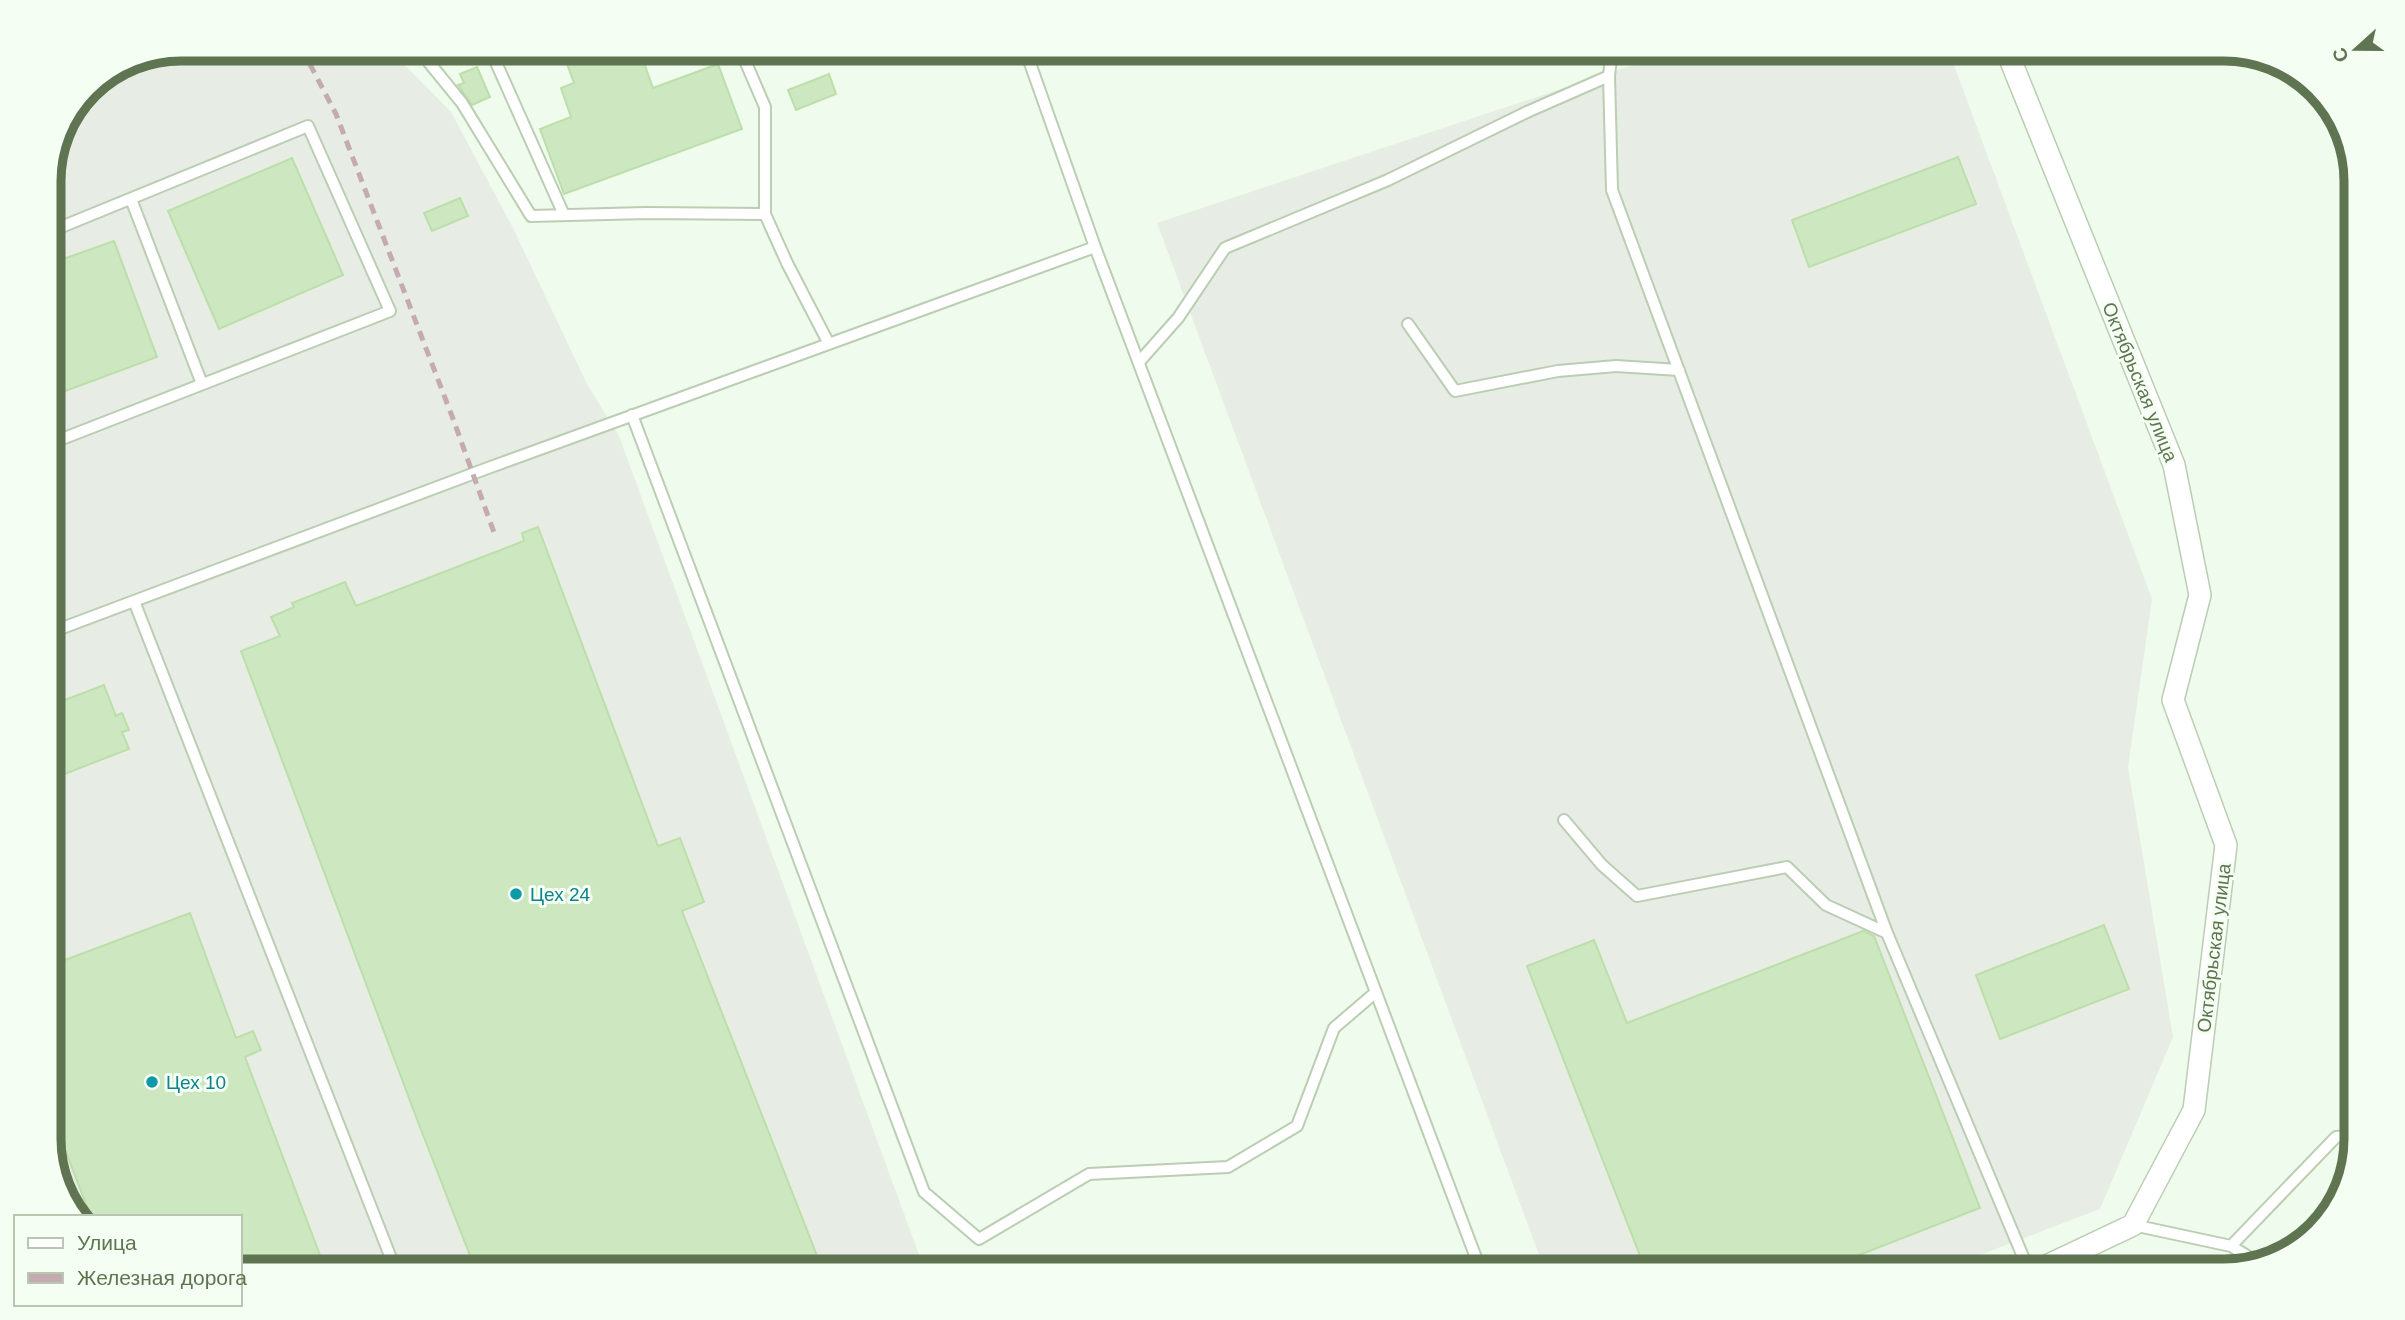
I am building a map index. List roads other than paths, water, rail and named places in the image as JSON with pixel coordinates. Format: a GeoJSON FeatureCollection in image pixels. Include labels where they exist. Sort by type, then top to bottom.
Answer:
{"type":"FeatureCollection","features":[{"type":"Feature","properties":{"kind":"street","name":"Октябрьская улица"},"geometry":{"type":"LineString","coordinates":[[2011,61],[2174,464],[2200,595],[2173,700],[2226,845],[2194,1110],[2133,1225]]}},
{"type":"Feature","properties":{"kind":"street"},"geometry":{"type":"LineString","coordinates":[[2061,1259],[2133,1225]]}},
{"type":"Feature","properties":{"kind":"lane"},"geometry":{"type":"LineString","coordinates":[[428,61],[462,103],[531,216],[765,214]]}},
{"type":"Feature","properties":{"kind":"lane"},"geometry":{"type":"LineString","coordinates":[[495,61],[564,215]]}},
{"type":"Feature","properties":{"kind":"lane"},"geometry":{"type":"LineString","coordinates":[[745,61],[765,107],[765,214],[829,344]]}},
{"type":"Feature","properties":{"kind":"lane"},"geometry":{"type":"LineString","coordinates":[[1029,61],[1095,247],[1476,1259]]}},
{"type":"Feature","properties":{"kind":"lane"},"geometry":{"type":"LineString","coordinates":[[1611,61],[1612,190],[1887,933],[2024,1259]]}},
{"type":"Feature","properties":{"kind":"lane"},"geometry":{"type":"LineString","coordinates":[[1139,362],[1178,318],[1225,248],[1388,180],[1527,112],[1609,76]]}},
{"type":"Feature","properties":{"kind":"lane"},"geometry":{"type":"LineString","coordinates":[[62,227],[308,126],[390,311],[62,439]]}},
{"type":"Feature","properties":{"kind":"lane"},"geometry":{"type":"LineString","coordinates":[[131,199],[202,384]]}},
{"type":"Feature","properties":{"kind":"lane"},"geometry":{"type":"LineString","coordinates":[[62,628],[632,415],[1095,247]]}},
{"type":"Feature","properties":{"kind":"lane"},"geometry":{"type":"LineString","coordinates":[[1408,324],[1455,391],[1558,371],[1616,366],[1679,370]]}},
{"type":"Feature","properties":{"kind":"lane"},"geometry":{"type":"LineString","coordinates":[[632,415],[924,1192],[979,1239],[1089,1174],[1228,1167],[1297,1126],[1334,1028],[1376,992]]}},
{"type":"Feature","properties":{"kind":"lane"},"geometry":{"type":"LineString","coordinates":[[134,601],[391,1259]]}},
{"type":"Feature","properties":{"kind":"lane"},"geometry":{"type":"LineString","coordinates":[[1564,820],[1602,865],[1637,896],[1787,867],[1826,905],[1887,933]]}},
{"type":"Feature","properties":{"kind":"lane"},"geometry":{"type":"LineString","coordinates":[[2231,1246],[2336,1137],[2344,1136]]}},
{"type":"Feature","properties":{"kind":"lane"},"geometry":{"type":"LineString","coordinates":[[2133,1225],[2231,1246],[2248,1256]]}},
{"type":"Feature","properties":{"kind":"railway"},"geometry":{"type":"LineString","coordinates":[[308,61],[336,114],[496,538]]}},
{"type":"Feature","properties":{"kind":"place","name":"Цех 24"},"geometry":{"type":"Point","coordinates":[516,894]}},
{"type":"Feature","properties":{"kind":"place","name":"Цех 10"},"geometry":{"type":"Point","coordinates":[152,1082]}}]}
